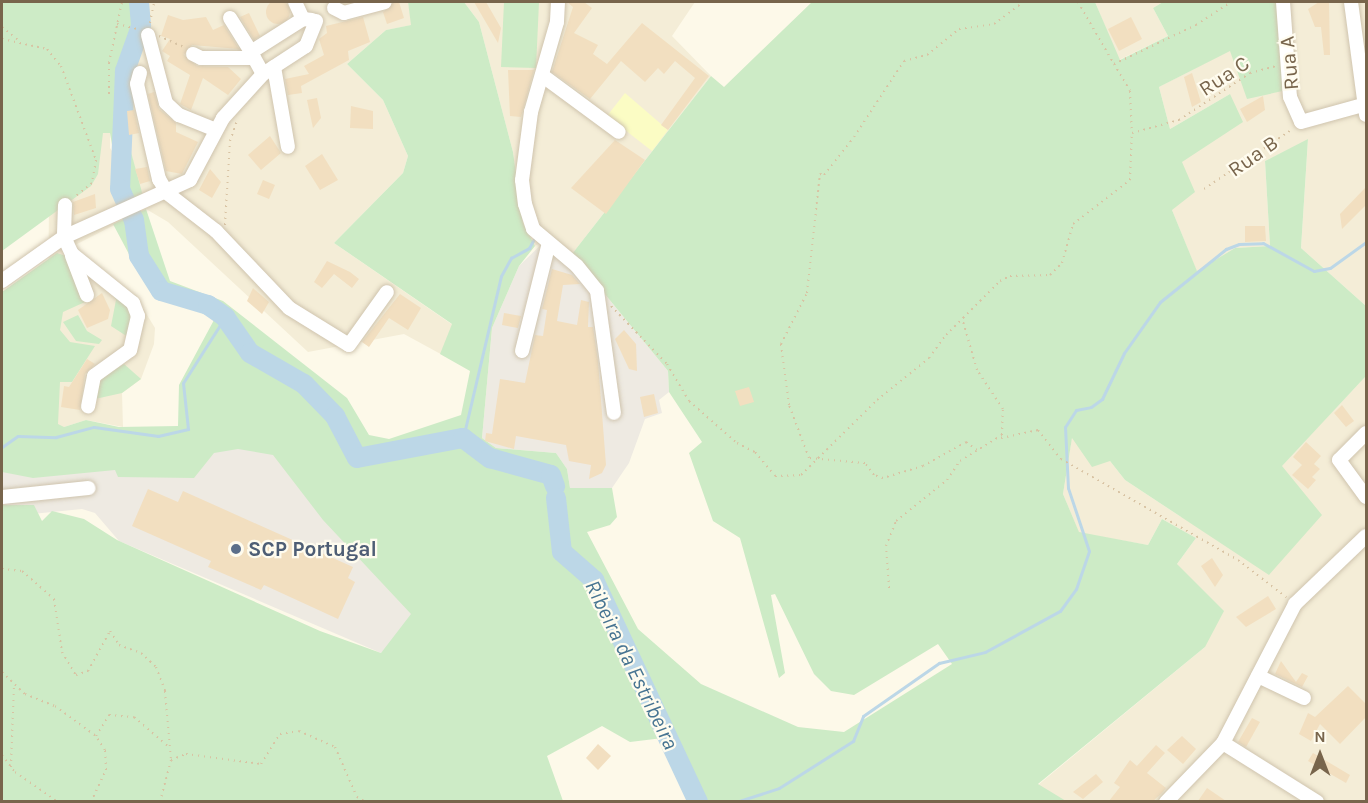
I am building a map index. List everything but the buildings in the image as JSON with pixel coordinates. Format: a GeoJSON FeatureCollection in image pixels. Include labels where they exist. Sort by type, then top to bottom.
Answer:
{"type":"FeatureCollection","features":[{"type":"Feature","properties":{"kind":"street"},"geometry":{"type":"LineString","coordinates":[[2,281],[64,237],[122,210],[167,193],[190,180],[216,130],[238,100],[269,70],[306,46],[309,20],[295,2]]}},
{"type":"Feature","properties":{"kind":"street"},"geometry":{"type":"LineString","coordinates":[[194,54],[201,58],[253,55],[309,20],[339,8],[385,2]]}},
{"type":"Feature","properties":{"kind":"street"},"geometry":{"type":"LineString","coordinates":[[558,2],[543,76],[531,112],[522,180],[530,224],[577,266],[597,291],[614,413]]}},
{"type":"Feature","properties":{"kind":"street","name":"Rua A"},"geometry":{"type":"LineString","coordinates":[[1283,2],[1290,96],[1300,122]]}},
{"type":"Feature","properties":{"kind":"street"},"geometry":{"type":"LineString","coordinates":[[1300,122],[1365,110],[1351,2]]}},
{"type":"Feature","properties":{"kind":"street"},"geometry":{"type":"LineString","coordinates":[[230,18],[253,55],[269,70],[288,147]]}},
{"type":"Feature","properties":{"kind":"street"},"geometry":{"type":"LineString","coordinates":[[153,35],[166,103],[178,115],[216,130]]}},
{"type":"Feature","properties":{"kind":"street"},"geometry":{"type":"LineString","coordinates":[[140,73],[137,84],[159,179],[167,193],[225,239],[289,308],[349,345],[387,292]]}},
{"type":"Feature","properties":{"kind":"street"},"geometry":{"type":"LineString","coordinates":[[543,76],[619,132]]}},
{"type":"Feature","properties":{"kind":"street"},"geometry":{"type":"LineString","coordinates":[[65,205],[64,237],[87,294]]}},
{"type":"Feature","properties":{"kind":"street"},"geometry":{"type":"LineString","coordinates":[[522,351],[549,243]]}},
{"type":"Feature","properties":{"kind":"street"},"geometry":{"type":"LineString","coordinates":[[72,254],[133,303],[138,316],[130,350],[92,380],[88,406]]}},
{"type":"Feature","properties":{"kind":"street"},"geometry":{"type":"LineString","coordinates":[[1366,434],[1339,460],[1366,497]]}},
{"type":"Feature","properties":{"kind":"street"},"geometry":{"type":"LineString","coordinates":[[2,497],[89,488]]}},
{"type":"Feature","properties":{"kind":"street"},"geometry":{"type":"LineString","coordinates":[[1168,801],[1223,743],[1296,604],[1366,536]]}},
{"type":"Feature","properties":{"kind":"street"},"geometry":{"type":"LineString","coordinates":[[1258,676],[1304,698]]}},
{"type":"Feature","properties":{"kind":"street"},"geometry":{"type":"LineString","coordinates":[[1223,743],[1317,801]]}},
{"type":"Feature","properties":{"kind":"path"},"geometry":{"type":"LineString","coordinates":[[109,94],[109,63],[122,2]]}},
{"type":"Feature","properties":{"kind":"path"},"geometry":{"type":"LineString","coordinates":[[154,2],[153,35],[178,42]]}},
{"type":"Feature","properties":{"kind":"path"},"geometry":{"type":"LineString","coordinates":[[977,450],[966,442],[922,466],[883,478],[874,476],[865,463],[831,457],[814,460],[804,452],[789,405],[781,352],[807,293],[820,174],[824,175],[854,137],[904,61],[927,55],[959,29],[994,24],[1023,2]]}},
{"type":"Feature","properties":{"kind":"path"},"geometry":{"type":"LineString","coordinates":[[597,291],[667,364],[689,401],[737,443],[755,452],[775,476],[801,475],[814,460],[929,358],[962,318],[1000,281],[1010,276],[1050,275],[1062,263],[1073,224],[1130,180],[1132,133],[1130,91],[1078,2]]}},
{"type":"Feature","properties":{"kind":"path"},"geometry":{"type":"LineString","coordinates":[[1114,64],[1124,62],[1231,2]]}},
{"type":"Feature","properties":{"kind":"path"},"geometry":{"type":"LineString","coordinates":[[117,24],[128,27]]}},
{"type":"Feature","properties":{"kind":"path"},"geometry":{"type":"LineString","coordinates":[[2,27],[21,43]]}},
{"type":"Feature","properties":{"kind":"path"},"geometry":{"type":"LineString","coordinates":[[2,39],[47,49],[57,57],[96,160],[92,183],[65,205]]}},
{"type":"Feature","properties":{"kind":"path","name":"Rua C"},"geometry":{"type":"LineString","coordinates":[[1132,133],[1179,120],[1250,73],[1269,66],[1287,68]]}},
{"type":"Feature","properties":{"kind":"path"},"geometry":{"type":"LineString","coordinates":[[225,239],[230,141],[238,100]]}},
{"type":"Feature","properties":{"kind":"path","name":"Rua B"},"geometry":{"type":"LineString","coordinates":[[1204,189],[1300,122]]}},
{"type":"Feature","properties":{"kind":"path"},"geometry":{"type":"LineString","coordinates":[[962,318],[977,370],[1003,409],[1001,438]]}},
{"type":"Feature","properties":{"kind":"path"},"geometry":{"type":"LineString","coordinates":[[889,588],[886,546],[896,521],[977,450],[1001,438],[1038,430],[1061,459],[1238,560],[1296,604]]}},
{"type":"Feature","properties":{"kind":"path"},"geometry":{"type":"LineString","coordinates":[[2,568],[22,571],[54,599],[62,652],[76,675],[88,671],[110,631],[119,645],[141,653],[156,667],[165,692],[171,760],[160,801]]}},
{"type":"Feature","properties":{"kind":"path"},"geometry":{"type":"LineString","coordinates":[[2,672],[14,684],[96,736],[105,750],[106,770],[91,801]]}},
{"type":"Feature","properties":{"kind":"path"},"geometry":{"type":"LineString","coordinates":[[11,767],[10,737],[17,716],[14,684]]}},
{"type":"Feature","properties":{"kind":"path"},"geometry":{"type":"LineString","coordinates":[[96,736],[109,715],[134,717],[170,747]]}},
{"type":"Feature","properties":{"kind":"path"},"geometry":{"type":"LineString","coordinates":[[171,760],[186,754],[261,764],[280,734],[299,731],[334,747],[357,797],[366,801]]}},
{"type":"Feature","properties":{"kind":"path"},"geometry":{"type":"LineString","coordinates":[[2,755],[11,767],[58,801]]}},
{"type":"Feature","properties":{"kind":"shaded area"},"geometry":{"type":"Polygon","coordinates":[[[2,2],[147,2],[126,106],[128,141],[143,196],[122,204],[110,133],[103,133],[98,174],[91,186],[2,251],[2,2]]]}},
{"type":"Feature","properties":{"kind":"shaded area"},"geometry":{"type":"Polygon","coordinates":[[[147,2],[408,2],[412,25],[386,30],[347,64],[383,100],[408,156],[403,173],[334,243],[476,341],[470,370],[404,334],[308,352],[168,222],[146,209],[73,246],[76,254],[138,300],[155,328],[154,344],[141,379],[122,393],[123,427],[86,420],[64,427],[47,426],[49,202],[103,133],[110,133],[110,148],[142,196],[128,141],[126,106],[147,2]]]}},
{"type":"Feature","properties":{"kind":"shaded area"},"geometry":{"type":"Polygon","coordinates":[[[408,2],[464,2],[479,22],[513,152],[523,223],[535,246],[519,266],[492,328],[482,438],[496,448],[556,453],[567,469],[570,488],[612,488],[617,517],[610,525],[587,532],[638,629],[701,684],[798,727],[844,732],[952,664],[938,644],[854,695],[831,691],[814,674],[775,594],[771,595],[785,673],[779,678],[740,538],[713,521],[689,453],[702,442],[669,392],[668,371],[572,254],[711,76],[724,87],[812,2],[1095,2],[1120,60],[1168,36],[1153,8],[1163,2],[1279,2],[1287,90],[1247,99],[1230,51],[1159,87],[1170,129],[1230,94],[1243,122],[1182,162],[1195,192],[1172,210],[1197,271],[1235,248],[1270,246],[1265,161],[1308,139],[1301,248],[1366,306],[1366,376],[1282,466],[1322,515],[1269,575],[1125,480],[1110,461],[1092,467],[1072,438],[1063,494],[1079,532],[1148,545],[1162,519],[1196,538],[1177,564],[1224,611],[1205,647],[1038,784],[1066,801],[690,801],[663,738],[630,742],[602,726],[547,756],[563,801],[2,801],[2,505],[34,505],[42,521],[52,511],[84,519],[117,540],[320,631],[381,653],[411,614],[323,520],[273,455],[238,449],[214,453],[194,478],[118,477],[115,470],[33,478],[2,472],[2,292],[57,253],[69,257],[85,302],[63,312],[60,330],[70,342],[95,346],[72,382],[60,382],[58,424],[64,427],[86,420],[119,427],[178,426],[179,385],[214,320],[199,309],[164,301],[139,273],[113,224],[146,209],[170,281],[223,301],[347,398],[369,435],[389,439],[461,415],[470,371],[440,354],[452,324],[334,243],[403,173],[408,156],[383,100],[347,64],[386,30],[411,25],[408,2]]]}},
{"type":"Feature","properties":{"kind":"shaded area"},"geometry":{"type":"Polygon","coordinates":[[[464,2],[695,2],[672,36],[711,76],[572,254],[549,237],[535,246],[523,223],[513,152],[479,22],[464,2]]]}},
{"type":"Feature","properties":{"kind":"shaded area"},"geometry":{"type":"Polygon","coordinates":[[[504,2],[539,2],[536,68],[501,67],[504,2]]]}},
{"type":"Feature","properties":{"kind":"shaded area"},"geometry":{"type":"Polygon","coordinates":[[[1095,2],[1163,2],[1153,8],[1168,36],[1119,60],[1095,2]]]}},
{"type":"Feature","properties":{"kind":"shaded area"},"geometry":{"type":"Polygon","coordinates":[[[1279,2],[1366,2],[1366,306],[1301,248],[1308,140],[1265,161],[1270,246],[1235,248],[1197,272],[1172,210],[1182,162],[1230,94],[1170,129],[1159,87],[1230,50],[1279,2]]]}},
{"type":"Feature","properties":{"kind":"shaded area"},"geometry":{"type":"Polygon","coordinates":[[[549,237],[572,254],[668,371],[669,392],[659,400],[662,413],[645,419],[629,463],[612,488],[570,488],[567,469],[556,453],[496,448],[482,438],[492,328],[519,266],[549,237]]]}},
{"type":"Feature","properties":{"kind":"shaded area"},"geometry":{"type":"Polygon","coordinates":[[[112,294],[132,311],[131,339],[111,326],[116,300],[112,294]]]}},
{"type":"Feature","properties":{"kind":"shaded area"},"geometry":{"type":"Polygon","coordinates":[[[78,315],[87,331],[102,340],[99,344],[76,341],[63,322],[78,315]]]}},
{"type":"Feature","properties":{"kind":"shaded area"},"geometry":{"type":"Polygon","coordinates":[[[124,364],[141,379],[122,393],[95,399],[101,378],[124,364]]]}},
{"type":"Feature","properties":{"kind":"shaded area"},"geometry":{"type":"Polygon","coordinates":[[[1366,376],[1366,801],[1066,802],[1038,785],[1205,647],[1177,564],[1196,538],[1162,519],[1148,545],[1079,533],[1063,494],[1072,437],[1110,461],[1125,480],[1181,517],[1281,466],[1366,376]]]}},
{"type":"Feature","properties":{"kind":"shaded area"},"geometry":{"type":"Polygon","coordinates":[[[237,416],[433,611],[381,653],[119,541],[95,513],[82,509],[2,517],[2,468],[237,416]]]}},
{"type":"Feature","properties":{"kind":"sand"},"geometry":{"type":"Polygon","coordinates":[[[625,93],[668,130],[652,151],[607,116],[625,93]]]}},
{"type":"Feature","properties":{"kind":"waterway","name":"Ribeira da Estribeira"},"geometry":{"type":"LineString","coordinates":[[139,2],[141,26],[125,71],[120,189],[134,220],[139,256],[161,291],[208,305],[225,317],[250,353],[304,384],[335,416],[357,458],[463,438],[490,458],[551,475],[555,486]]}},
{"type":"Feature","properties":{"kind":"waterway"},"geometry":{"type":"LineString","coordinates":[[463,438],[501,276],[511,258],[529,248],[534,239]]}},
{"type":"Feature","properties":{"kind":"waterway"},"geometry":{"type":"LineString","coordinates":[[736,802],[779,788],[853,741],[863,716],[939,663],[985,652],[1060,611],[1076,589],[1089,551],[1068,488],[1065,427],[1076,410],[1091,407],[1102,399],[1124,353],[1160,302],[1226,249],[1239,244],[1263,243],[1314,271],[1330,268],[1366,242]]}},
{"type":"Feature","properties":{"kind":"waterway"},"geometry":{"type":"LineString","coordinates":[[2,447],[18,436],[56,437],[94,427],[158,436],[188,429],[183,383],[225,317]]}},
{"type":"Feature","properties":{"kind":"waterway","name":"Ribeira da Estribeira"},"geometry":{"type":"LineString","coordinates":[[556,498],[562,552],[594,580],[698,802]]}},
{"type":"Feature","properties":{"kind":"place","name":"SCP Portugal"},"geometry":{"type":"Point","coordinates":[236,549]}}]}
